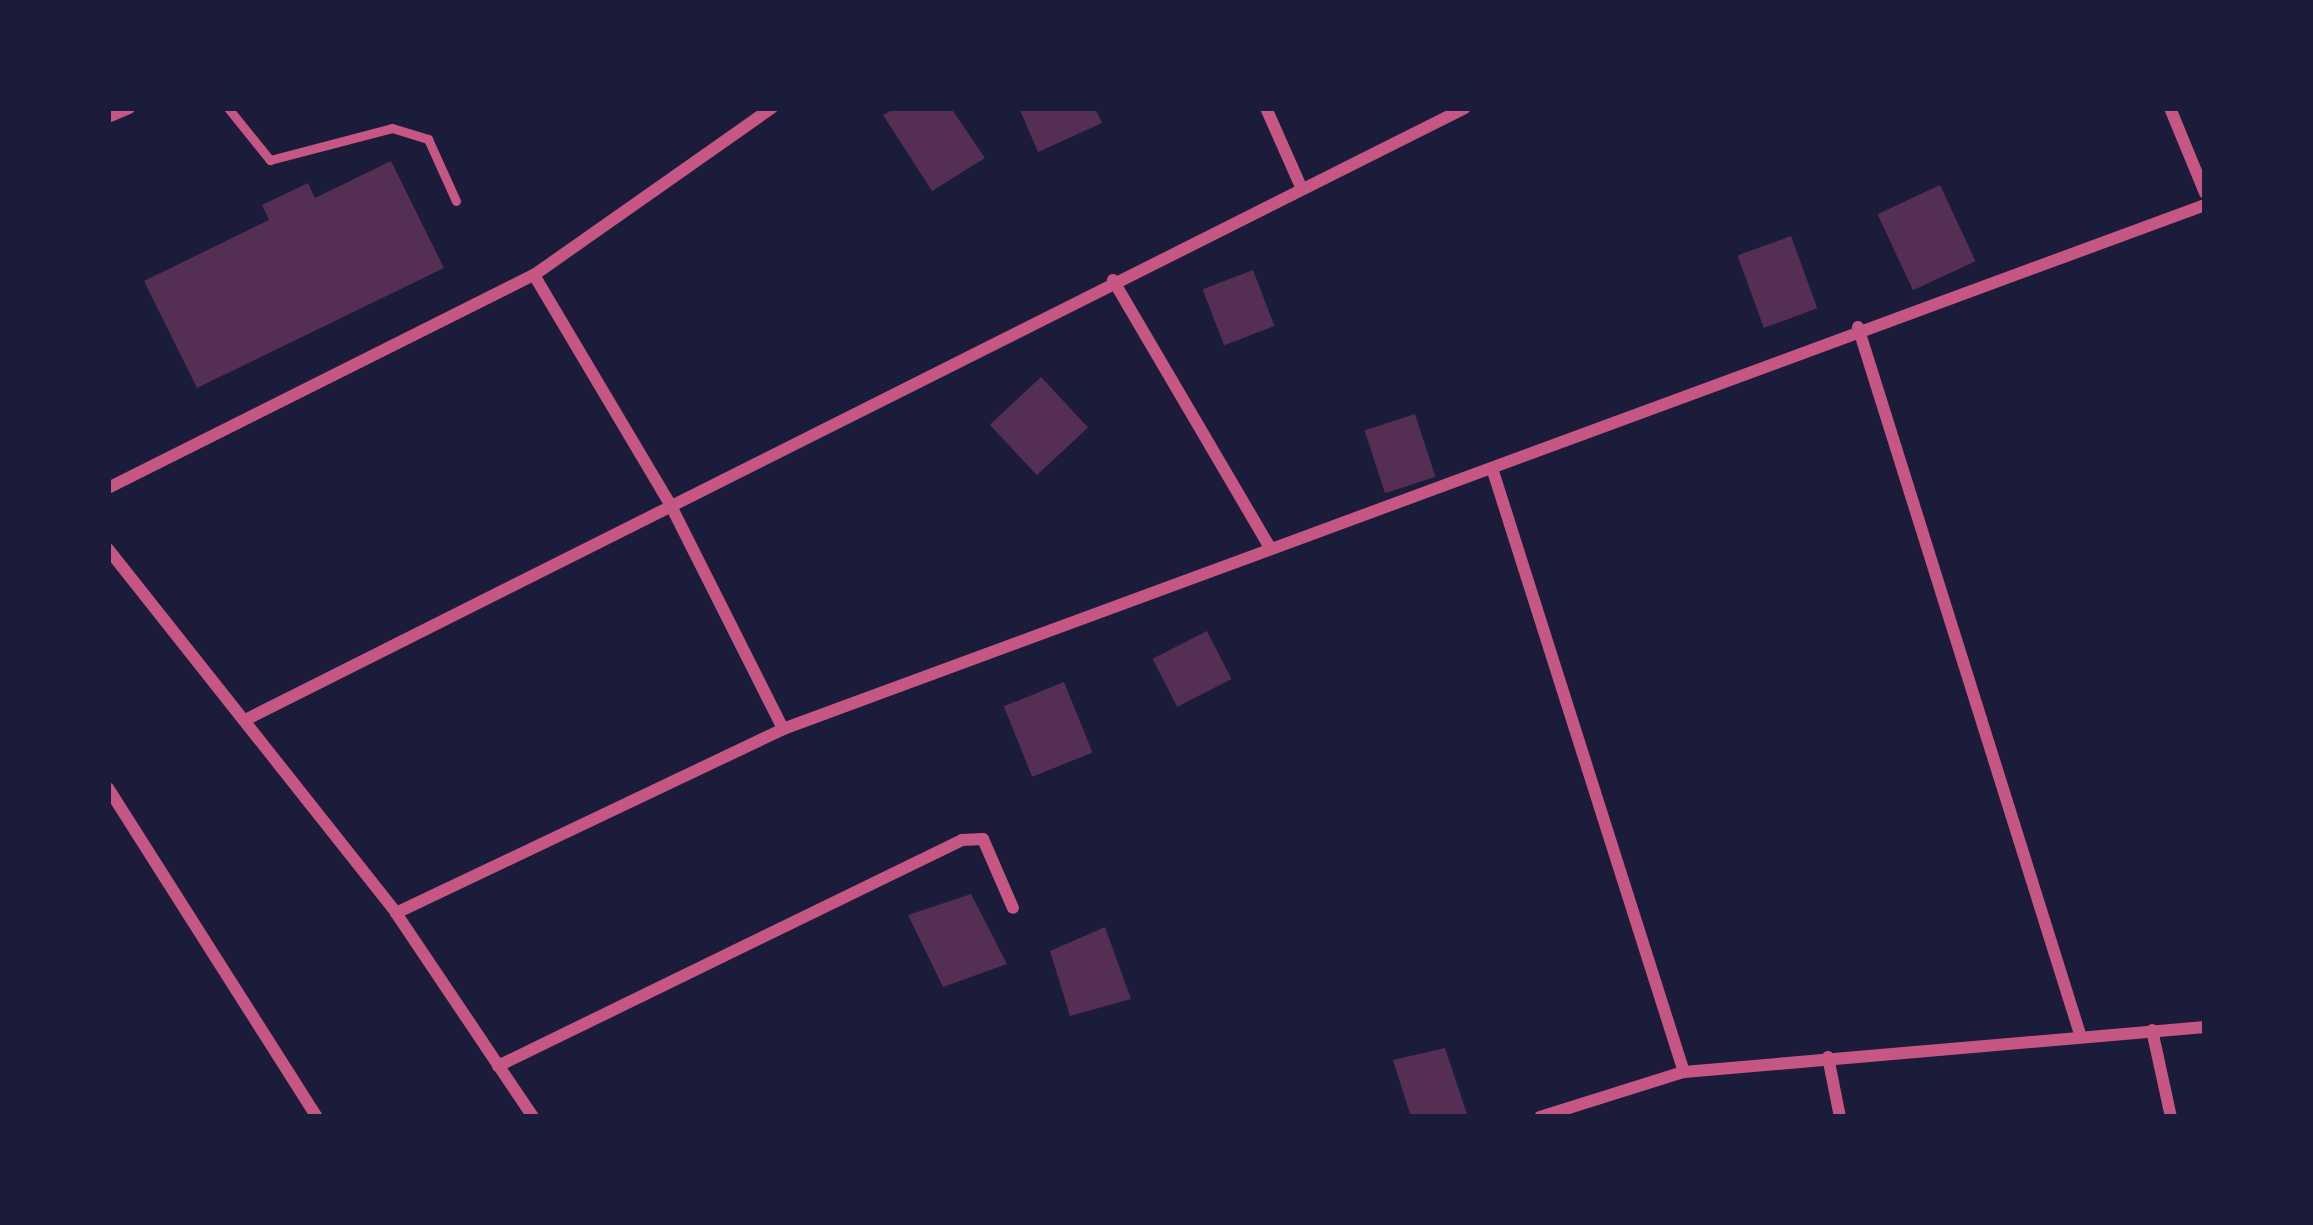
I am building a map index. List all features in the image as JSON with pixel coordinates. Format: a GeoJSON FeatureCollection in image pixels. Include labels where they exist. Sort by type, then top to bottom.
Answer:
{"type":"FeatureCollection","features":[{"type":"Feature","properties":{"kind":"street"},"geometry":{"type":"LineString","coordinates":[[108,117],[129,108]]}},
{"type":"Feature","properties":{"kind":"street"},"geometry":{"type":"LineString","coordinates":[[108,488],[534,275],[772,108]]}},
{"type":"Feature","properties":{"kind":"street"},"geometry":{"type":"LineString","coordinates":[[1266,108],[1301,188]]}},
{"type":"Feature","properties":{"kind":"street"},"geometry":{"type":"LineString","coordinates":[[249,718],[669,502],[1465,108]]}},
{"type":"Feature","properties":{"kind":"street"},"geometry":{"type":"LineString","coordinates":[[2170,108],[2205,193]]}},
{"type":"Feature","properties":{"kind":"street"},"geometry":{"type":"LineString","coordinates":[[396,913],[782,729],[1492,468],[1858,327],[2205,205]]}},
{"type":"Feature","properties":{"kind":"street"},"geometry":{"type":"LineString","coordinates":[[534,275],[669,502],[782,729]]}},
{"type":"Feature","properties":{"kind":"street"},"geometry":{"type":"LineString","coordinates":[[1113,280],[1271,549]]}},
{"type":"Feature","properties":{"kind":"street"},"geometry":{"type":"LineString","coordinates":[[1858,327],[2080,1034]]}},
{"type":"Feature","properties":{"kind":"street"},"geometry":{"type":"LineString","coordinates":[[1492,468],[1684,1072]]}},
{"type":"Feature","properties":{"kind":"street"},"geometry":{"type":"LineString","coordinates":[[108,549],[249,718],[396,913],[532,1117]]}},
{"type":"Feature","properties":{"kind":"street"},"geometry":{"type":"LineString","coordinates":[[108,788],[316,1117]]}},
{"type":"Feature","properties":{"kind":"street"},"geometry":{"type":"LineString","coordinates":[[498,1066],[962,840],[983,839],[1013,908]]}},
{"type":"Feature","properties":{"kind":"street"},"geometry":{"type":"LineString","coordinates":[[1540,1117],[1684,1072],[2080,1034],[2205,1028]]}},
{"type":"Feature","properties":{"kind":"street"},"geometry":{"type":"LineString","coordinates":[[2152,1030],[2171,1117]]}},
{"type":"Feature","properties":{"kind":"street"},"geometry":{"type":"LineString","coordinates":[[1828,1058],[1840,1117]]}},
{"type":"Feature","properties":{"kind":"lane"},"geometry":{"type":"LineString","coordinates":[[228,108],[270,160],[392,128],[428,139],[456,201]]}},
{"type":"Feature","properties":{"kind":"building"},"geometry":{"type":"Polygon","coordinates":[[[895,108],[951,108],[985,158],[932,191],[883,115],[895,108]]]}},
{"type":"Feature","properties":{"kind":"building"},"geometry":{"type":"Polygon","coordinates":[[[1019,108],[1095,108],[1102,123],[1038,152],[1019,108]]]}},
{"type":"Feature","properties":{"kind":"building"},"geometry":{"type":"Polygon","coordinates":[[[391,161],[444,268],[197,388],[144,281],[269,220],[262,205],[308,183],[315,198],[391,161]]]}},
{"type":"Feature","properties":{"kind":"building"},"geometry":{"type":"Polygon","coordinates":[[[1940,185],[1975,261],[1913,290],[1877,214],[1940,185]]]}},
{"type":"Feature","properties":{"kind":"building"},"geometry":{"type":"Polygon","coordinates":[[[1791,236],[1817,308],[1764,328],[1737,255],[1791,236]]]}},
{"type":"Feature","properties":{"kind":"building"},"geometry":{"type":"Polygon","coordinates":[[[1253,270],[1275,326],[1224,345],[1203,289],[1253,270]]]}},
{"type":"Feature","properties":{"kind":"building"},"geometry":{"type":"Polygon","coordinates":[[[1041,377],[1088,427],[1037,475],[990,425],[1041,377]]]}},
{"type":"Feature","properties":{"kind":"building"},"geometry":{"type":"Polygon","coordinates":[[[1415,414],[1435,477],[1385,493],[1365,430],[1415,414]]]}},
{"type":"Feature","properties":{"kind":"building"},"geometry":{"type":"Polygon","coordinates":[[[1207,631],[1232,679],[1177,707],[1153,659],[1207,631]]]}},
{"type":"Feature","properties":{"kind":"building"},"geometry":{"type":"Polygon","coordinates":[[[1064,682],[1092,752],[1032,777],[1004,706],[1064,682]]]}},
{"type":"Feature","properties":{"kind":"building"},"geometry":{"type":"Polygon","coordinates":[[[971,894],[1007,964],[943,987],[908,915],[971,894]]]}},
{"type":"Feature","properties":{"kind":"building"},"geometry":{"type":"Polygon","coordinates":[[[1105,927],[1131,999],[1070,1016],[1050,951],[1105,927]]]}},
{"type":"Feature","properties":{"kind":"building"},"geometry":{"type":"Polygon","coordinates":[[[1445,1048],[1468,1117],[1411,1117],[1393,1060],[1445,1048]]]}}]}
